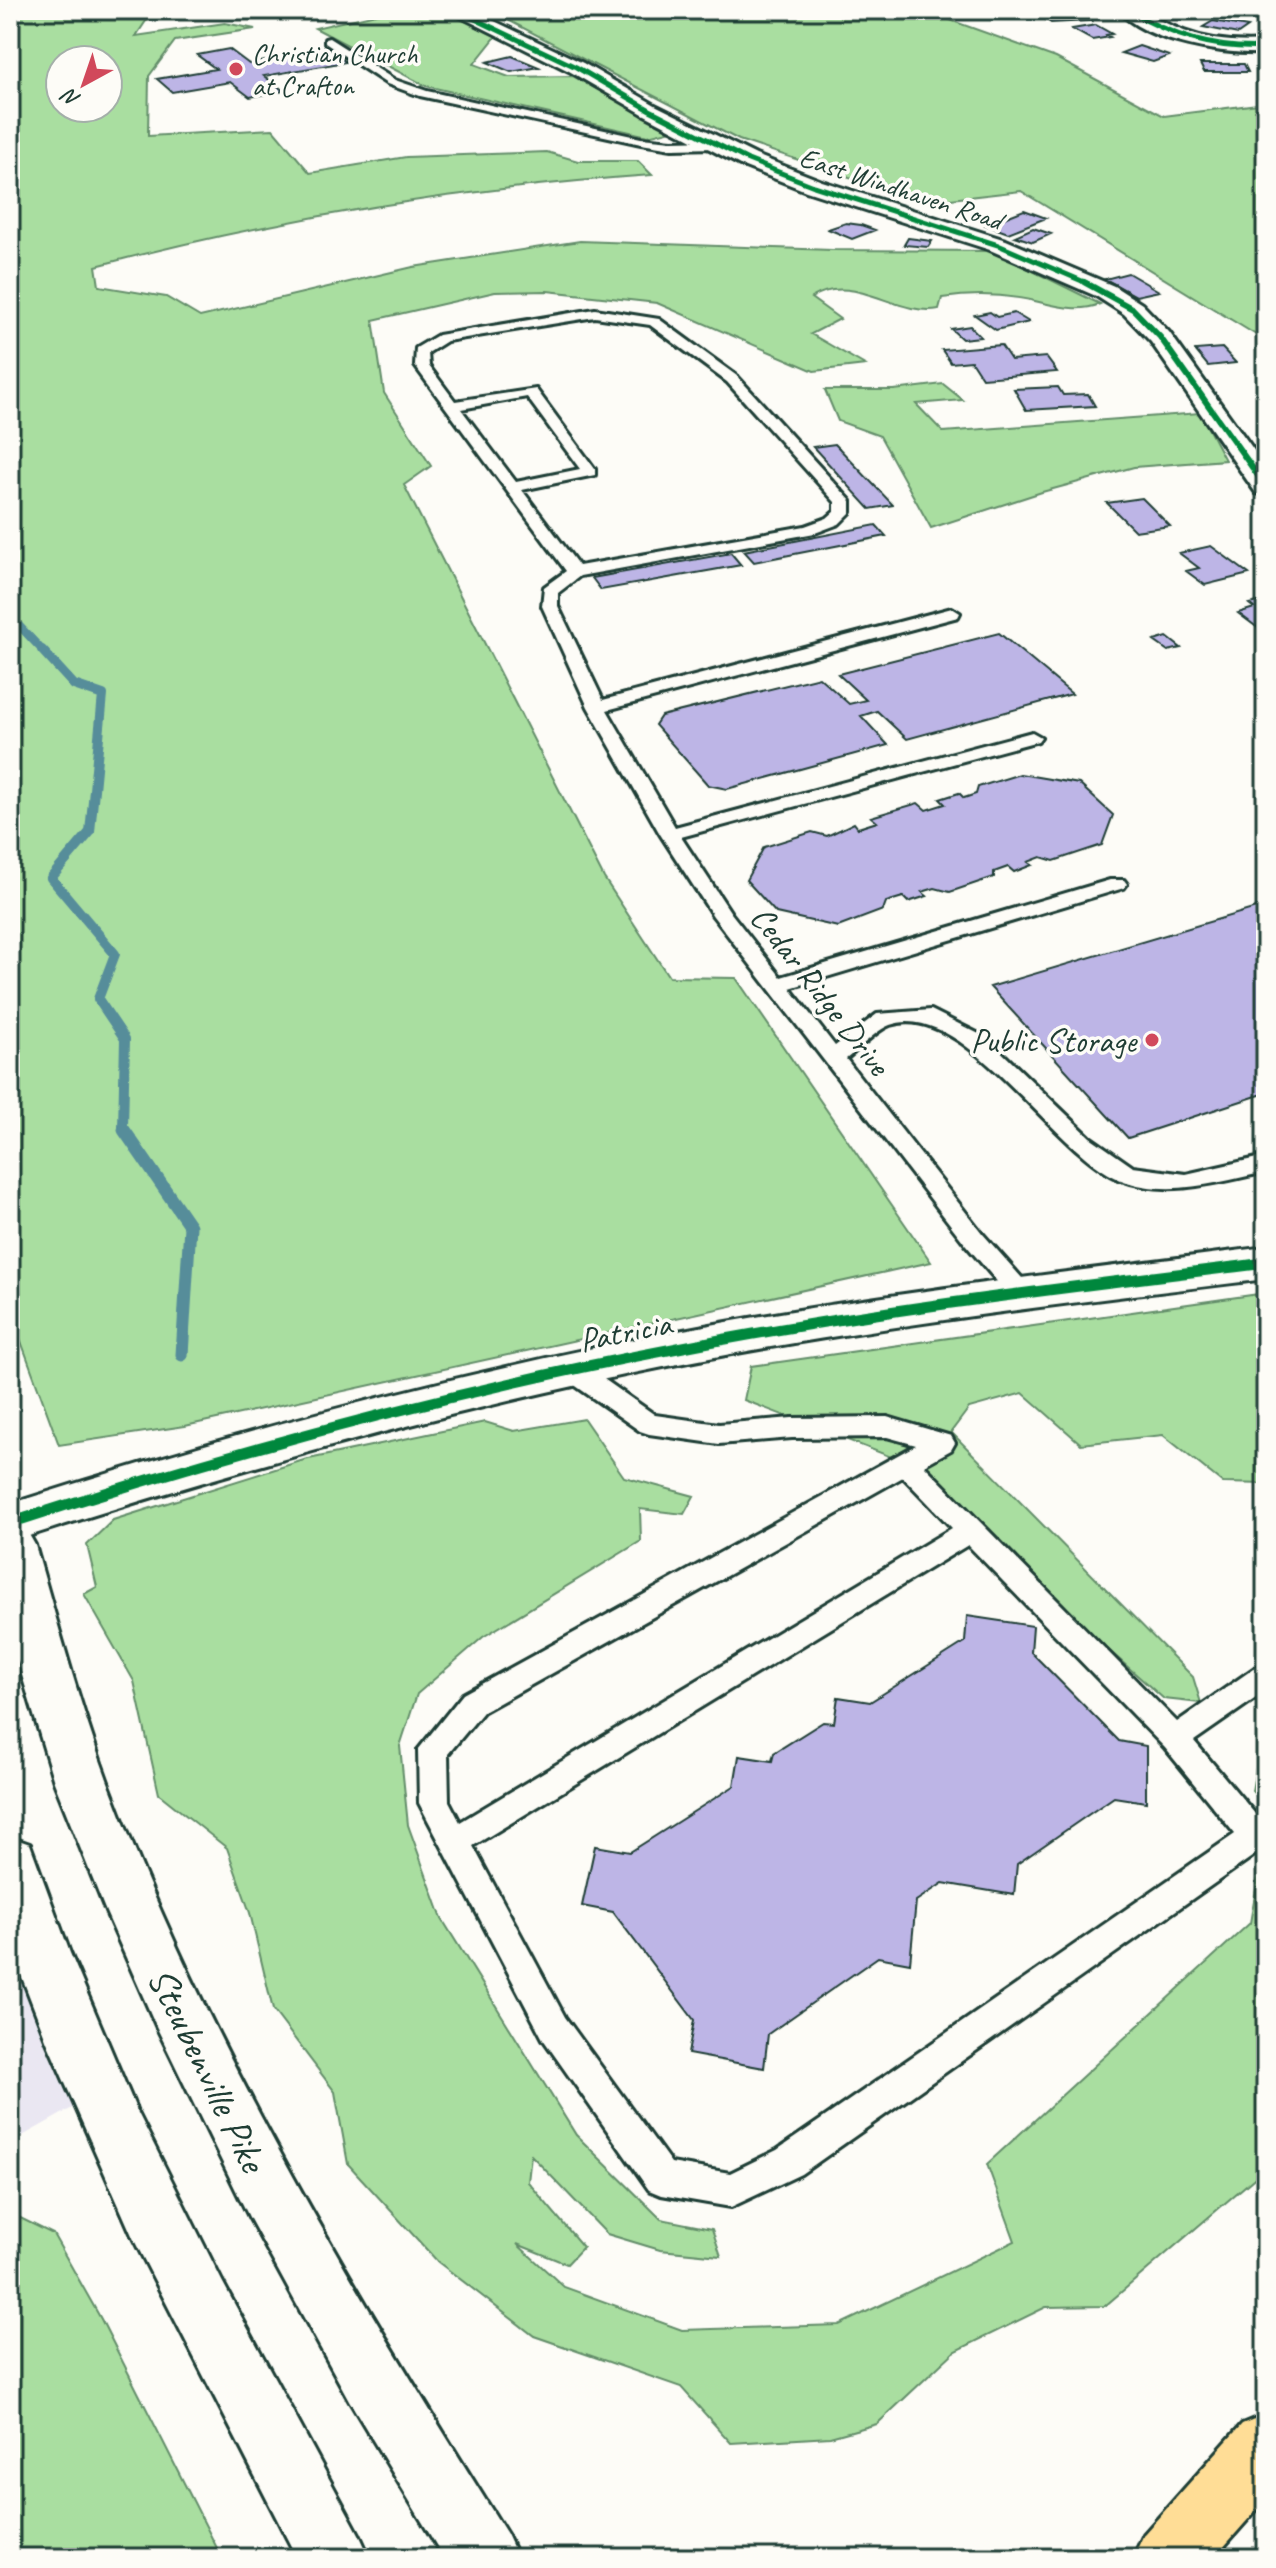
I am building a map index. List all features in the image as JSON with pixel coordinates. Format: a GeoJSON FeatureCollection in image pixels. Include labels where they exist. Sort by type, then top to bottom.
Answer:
{"type":"FeatureCollection","features":[{"type":"Feature","properties":{"kind":"highway"},"geometry":{"type":"LineString","coordinates":[[1168,2558],[1266,2448]]}},
{"type":"Feature","properties":{"kind":"street","name":"East Windhaven Road"},"geometry":{"type":"LineString","coordinates":[[456,10],[576,67],[715,144],[804,183],[998,245],[1105,291],[1133,309],[1160,337],[1266,487]]}},
{"type":"Feature","properties":{"kind":"street"},"geometry":{"type":"LineString","coordinates":[[1127,10],[1164,32],[1194,42],[1226,48],[1266,47]]}},
{"type":"Feature","properties":{"kind":"street","name":"Patricia"},"geometry":{"type":"LineString","coordinates":[[10,1523],[286,1439],[572,1370],[805,1326],[1021,1293],[1266,1263]]}},
{"type":"Feature","properties":{"kind":"street","name":"Steubenville Pike"},"geometry":{"type":"LineString","coordinates":[[10,1545],[47,1676],[93,1813],[169,1991],[247,2154],[325,2298],[483,2558]]}},
{"type":"Feature","properties":{"kind":"street"},"geometry":{"type":"LineString","coordinates":[[10,1862],[32,1931],[99,2093],[157,2221],[230,2365],[335,2558]]}},
{"type":"Feature","properties":{"kind":"lane"},"geometry":{"type":"LineString","coordinates":[[329,41],[391,82],[424,94],[641,141],[672,145],[715,144]]}},
{"type":"Feature","properties":{"kind":"lane"},"geometry":{"type":"LineString","coordinates":[[595,313],[654,322],[732,379],[843,501],[843,512],[833,521],[809,530],[575,572],[451,406],[422,366],[421,351],[443,338],[595,313]]}},
{"type":"Feature","properties":{"kind":"lane"},"geometry":{"type":"LineString","coordinates":[[451,406],[531,392],[590,472],[512,487]]}},
{"type":"Feature","properties":{"kind":"lane","name":"Cedar Ridge Drive"},"geometry":{"type":"LineString","coordinates":[[575,572],[550,591],[550,606],[597,707],[670,834],[723,916],[974,1239],[1021,1293]]}},
{"type":"Feature","properties":{"kind":"lane"},"geometry":{"type":"LineString","coordinates":[[597,707],[952,613]]}},
{"type":"Feature","properties":{"kind":"lane"},"geometry":{"type":"LineString","coordinates":[[670,834],[1032,737]]}},
{"type":"Feature","properties":{"kind":"lane"},"geometry":{"type":"LineString","coordinates":[[778,985],[1117,884]]}},
{"type":"Feature","properties":{"kind":"lane"},"geometry":{"type":"LineString","coordinates":[[834,1058],[884,1019],[931,1017],[979,1043],[1082,1142],[1127,1174],[1186,1182],[1266,1164]]}},
{"type":"Feature","properties":{"kind":"lane"},"geometry":{"type":"LineString","coordinates":[[572,1370],[649,1424],[719,1434],[792,1428],[887,1427],[942,1443],[905,1463],[473,1703],[433,1750],[434,1803],[554,2028],[661,2178],[731,2190],[789,2162],[1255,1837],[1175,1739],[905,1463]]}},
{"type":"Feature","properties":{"kind":"lane"},"geometry":{"type":"LineString","coordinates":[[455,1841],[970,1530]]}},
{"type":"Feature","properties":{"kind":"lane"},"geometry":{"type":"LineString","coordinates":[[1175,1739],[1266,1675]]}},
{"type":"Feature","properties":{"kind":"shaded area"},"geometry":{"type":"Polygon","coordinates":[[[10,1862],[99,2093],[10,2143],[10,1862]]]}},
{"type":"Feature","properties":{"kind":"green space"},"geometry":{"type":"Polygon","coordinates":[[[10,10],[167,10],[146,21],[136,36],[225,23],[255,29],[175,41],[149,76],[148,136],[273,129],[310,173],[406,157],[547,152],[578,161],[638,161],[652,175],[512,188],[372,207],[233,233],[96,266],[99,286],[166,297],[200,317],[413,267],[580,241],[832,250],[992,251],[1100,304],[1070,308],[1009,297],[971,295],[942,298],[939,309],[923,310],[859,292],[843,289],[827,291],[811,298],[840,319],[811,334],[865,365],[814,371],[657,303],[547,291],[495,292],[373,320],[384,393],[431,466],[404,485],[604,878],[669,977],[736,978],[931,1262],[185,1426],[59,1445],[10,1311],[10,10]]]}},
{"type":"Feature","properties":{"kind":"green space"},"geometry":{"type":"Polygon","coordinates":[[[393,10],[444,10],[497,35],[474,64],[509,77],[573,76],[672,130],[648,136],[426,86],[315,28],[393,10]]]}},
{"type":"Feature","properties":{"kind":"green space"},"geometry":{"type":"Polygon","coordinates":[[[506,10],[942,10],[947,19],[1056,58],[1164,116],[1266,103],[1266,341],[1021,191],[924,202],[739,140],[500,16],[506,10]]]}},
{"type":"Feature","properties":{"kind":"green space"},"geometry":{"type":"Polygon","coordinates":[[[943,384],[963,400],[916,404],[943,432],[1200,413],[1225,460],[1134,467],[1042,492],[931,528],[880,436],[838,421],[825,390],[894,390],[943,384]]]}},
{"type":"Feature","properties":{"kind":"green space"},"geometry":{"type":"Polygon","coordinates":[[[1266,1293],[1266,1484],[1223,1483],[1163,1435],[1081,1444],[1023,1393],[969,1408],[951,1432],[1193,1677],[1201,1703],[1164,1699],[889,1456],[744,1400],[751,1366],[1266,1293]]]}},
{"type":"Feature","properties":{"kind":"green space"},"geometry":{"type":"Polygon","coordinates":[[[584,1419],[624,1477],[694,1496],[684,1514],[640,1509],[641,1541],[483,1637],[417,1694],[400,1746],[408,1825],[442,1919],[576,2135],[661,2219],[712,2229],[721,2256],[660,2250],[607,2234],[531,2155],[528,2182],[583,2247],[567,2264],[517,2244],[564,2287],[682,2330],[839,2325],[1015,2241],[987,2164],[1250,1923],[1262,1855],[1266,1850],[1266,2168],[1105,2306],[1046,2307],[954,2352],[877,2424],[830,2437],[731,2443],[681,2387],[534,2336],[438,2262],[348,2164],[335,2092],[273,2010],[250,1913],[227,1848],[159,1794],[134,1681],[84,1594],[97,1587],[87,1545],[113,1520],[304,1460],[485,1422],[514,1431],[584,1419]]]}},
{"type":"Feature","properties":{"kind":"green space"},"geometry":{"type":"Polygon","coordinates":[[[1266,1740],[1266,1807],[1252,1791],[1260,1744],[1266,1740]]]}},
{"type":"Feature","properties":{"kind":"green space"},"geometry":{"type":"Polygon","coordinates":[[[10,2213],[53,2234],[101,2319],[222,2558],[10,2558],[10,2213]]]}},
{"type":"Feature","properties":{"kind":"building"},"geometry":{"type":"Polygon","coordinates":[[[1039,10],[1074,10],[1091,21],[1051,23],[1037,14],[1044,13],[1039,10]]]}},
{"type":"Feature","properties":{"kind":"building"},"geometry":{"type":"Polygon","coordinates":[[[1213,21],[1248,27],[1238,34],[1203,27],[1213,21]]]}},
{"type":"Feature","properties":{"kind":"building"},"geometry":{"type":"Polygon","coordinates":[[[1096,25],[1112,34],[1106,35],[1110,37],[1092,40],[1072,29],[1096,25]]]}},
{"type":"Feature","properties":{"kind":"building"},"geometry":{"type":"Polygon","coordinates":[[[1139,46],[1169,56],[1153,62],[1121,53],[1139,46]]]}},
{"type":"Feature","properties":{"kind":"building"},"geometry":{"type":"Polygon","coordinates":[[[229,49],[249,64],[330,50],[346,62],[264,76],[284,91],[250,97],[230,82],[172,92],[157,79],[216,69],[197,55],[229,49]]]}},
{"type":"Feature","properties":{"kind":"building"},"geometry":{"type":"Polygon","coordinates":[[[512,56],[539,67],[511,72],[487,62],[512,56]]]}},
{"type":"Feature","properties":{"kind":"building"},"geometry":{"type":"Polygon","coordinates":[[[1200,64],[1244,64],[1248,72],[1204,72],[1200,64]]]}},
{"type":"Feature","properties":{"kind":"building"},"geometry":{"type":"Polygon","coordinates":[[[1024,210],[1046,218],[1008,233],[986,225],[1024,210]]]}},
{"type":"Feature","properties":{"kind":"building"},"geometry":{"type":"Polygon","coordinates":[[[846,223],[875,230],[852,239],[828,229],[846,223]]]}},
{"type":"Feature","properties":{"kind":"building"},"geometry":{"type":"Polygon","coordinates":[[[1033,228],[1051,234],[1033,242],[1015,236],[1033,228]]]}},
{"type":"Feature","properties":{"kind":"building"},"geometry":{"type":"Polygon","coordinates":[[[908,238],[932,241],[928,247],[904,245],[908,238]]]}},
{"type":"Feature","properties":{"kind":"building"},"geometry":{"type":"Polygon","coordinates":[[[1128,273],[1159,291],[1136,296],[1105,279],[1128,273]]]}},
{"type":"Feature","properties":{"kind":"building"},"geometry":{"type":"Polygon","coordinates":[[[990,312],[997,317],[1014,313],[1029,322],[996,330],[975,315],[990,312]]]}},
{"type":"Feature","properties":{"kind":"building"},"geometry":{"type":"Polygon","coordinates":[[[970,326],[981,337],[962,339],[951,329],[970,326]]]}},
{"type":"Feature","properties":{"kind":"building"},"geometry":{"type":"Polygon","coordinates":[[[1001,345],[1011,360],[1046,357],[1057,372],[982,378],[971,361],[951,363],[942,350],[1001,345]]]}},
{"type":"Feature","properties":{"kind":"building"},"geometry":{"type":"Polygon","coordinates":[[[1222,348],[1236,363],[1208,366],[1195,350],[1222,348]]]}},
{"type":"Feature","properties":{"kind":"building"},"geometry":{"type":"Polygon","coordinates":[[[1058,387],[1063,395],[1088,394],[1095,406],[1026,410],[1014,389],[1058,387]]]}},
{"type":"Feature","properties":{"kind":"building"},"geometry":{"type":"Polygon","coordinates":[[[835,444],[893,505],[870,509],[813,447],[835,444]]]}},
{"type":"Feature","properties":{"kind":"building"},"geometry":{"type":"Polygon","coordinates":[[[1142,498],[1170,526],[1135,531],[1107,503],[1142,498]]]}},
{"type":"Feature","properties":{"kind":"building"},"geometry":{"type":"Polygon","coordinates":[[[876,525],[886,536],[754,562],[744,551],[876,525]]]}},
{"type":"Feature","properties":{"kind":"building"},"geometry":{"type":"Polygon","coordinates":[[[1211,546],[1249,574],[1205,585],[1186,571],[1199,568],[1179,553],[1211,546]]]}},
{"type":"Feature","properties":{"kind":"building"},"geometry":{"type":"Polygon","coordinates":[[[731,553],[741,565],[601,590],[592,578],[731,553]]]}},
{"type":"Feature","properties":{"kind":"building"},"geometry":{"type":"Polygon","coordinates":[[[1266,600],[1266,634],[1238,613],[1254,608],[1249,604],[1266,600]]]}},
{"type":"Feature","properties":{"kind":"building"},"geometry":{"type":"Polygon","coordinates":[[[999,633],[1072,694],[907,739],[877,711],[861,716],[888,745],[727,789],[708,785],[655,725],[661,716],[819,677],[849,704],[866,700],[838,674],[999,633]]]}},
{"type":"Feature","properties":{"kind":"building"},"geometry":{"type":"Polygon","coordinates":[[[1167,637],[1181,648],[1168,651],[1154,641],[1167,637]]]}},
{"type":"Feature","properties":{"kind":"building"},"geometry":{"type":"Polygon","coordinates":[[[1020,774],[1079,784],[1113,815],[1102,845],[1054,861],[1041,857],[1028,862],[1032,865],[1014,872],[1008,867],[994,872],[994,877],[950,892],[935,888],[922,892],[927,896],[908,902],[903,897],[886,902],[883,910],[838,927],[776,913],[746,880],[764,847],[812,832],[827,836],[854,823],[858,828],[877,822],[871,817],[918,803],[926,810],[945,804],[940,799],[959,793],[964,798],[976,794],[978,787],[1020,774]]]}},
{"type":"Feature","properties":{"kind":"building","name":"Public Storage"},"geometry":{"type":"Polygon","coordinates":[[[1266,905],[1266,1093],[1128,1138],[990,987],[1266,905]]]}},
{"type":"Feature","properties":{"kind":"building"},"geometry":{"type":"Polygon","coordinates":[[[967,1616],[1033,1626],[1031,1652],[1119,1741],[1146,1746],[1146,1802],[1114,1797],[1017,1864],[1014,1895],[943,1883],[916,1901],[910,1963],[878,1957],[768,2034],[764,2068],[688,2054],[694,2020],[613,1912],[582,1906],[595,1846],[630,1852],[734,1786],[739,1756],[772,1761],[774,1753],[823,1722],[834,1723],[838,1697],[870,1702],[965,1642],[967,1616]]]}},
{"type":"Feature","properties":{"kind":"waterway"},"geometry":{"type":"LineString","coordinates":[[10,616],[44,652]]}},
{"type":"Feature","properties":{"kind":"waterway"},"geometry":{"type":"LineString","coordinates":[[42,650],[74,685],[103,695],[90,832],[51,878],[115,954],[98,999],[125,1039],[123,1128],[126,1132]]}},
{"type":"Feature","properties":{"kind":"waterway"},"geometry":{"type":"LineString","coordinates":[[124,1130],[190,1226],[182,1355]]}},
{"type":"Feature","properties":{"kind":"cycle path"},"geometry":{"type":"LineString","coordinates":[[456,10],[576,67],[650,110],[748,160],[814,186],[998,245],[1105,291],[1133,309],[1160,337],[1266,487]]}},
{"type":"Feature","properties":{"kind":"cycle path"},"geometry":{"type":"LineString","coordinates":[[1127,10],[1176,35],[1210,45],[1266,47]]}},
{"type":"Feature","properties":{"kind":"cycle path"},"geometry":{"type":"LineString","coordinates":[[10,1523],[155,1477],[301,1436],[596,1364],[846,1319],[1266,1263]]}},
{"type":"Feature","properties":{"kind":"place","name":"Christian Church at Crafton"},"geometry":{"type":"Point","coordinates":[236,69]}},
{"type":"Feature","properties":{"kind":"place","name":"Public Storage"},"geometry":{"type":"Point","coordinates":[1152,1040]}}]}
